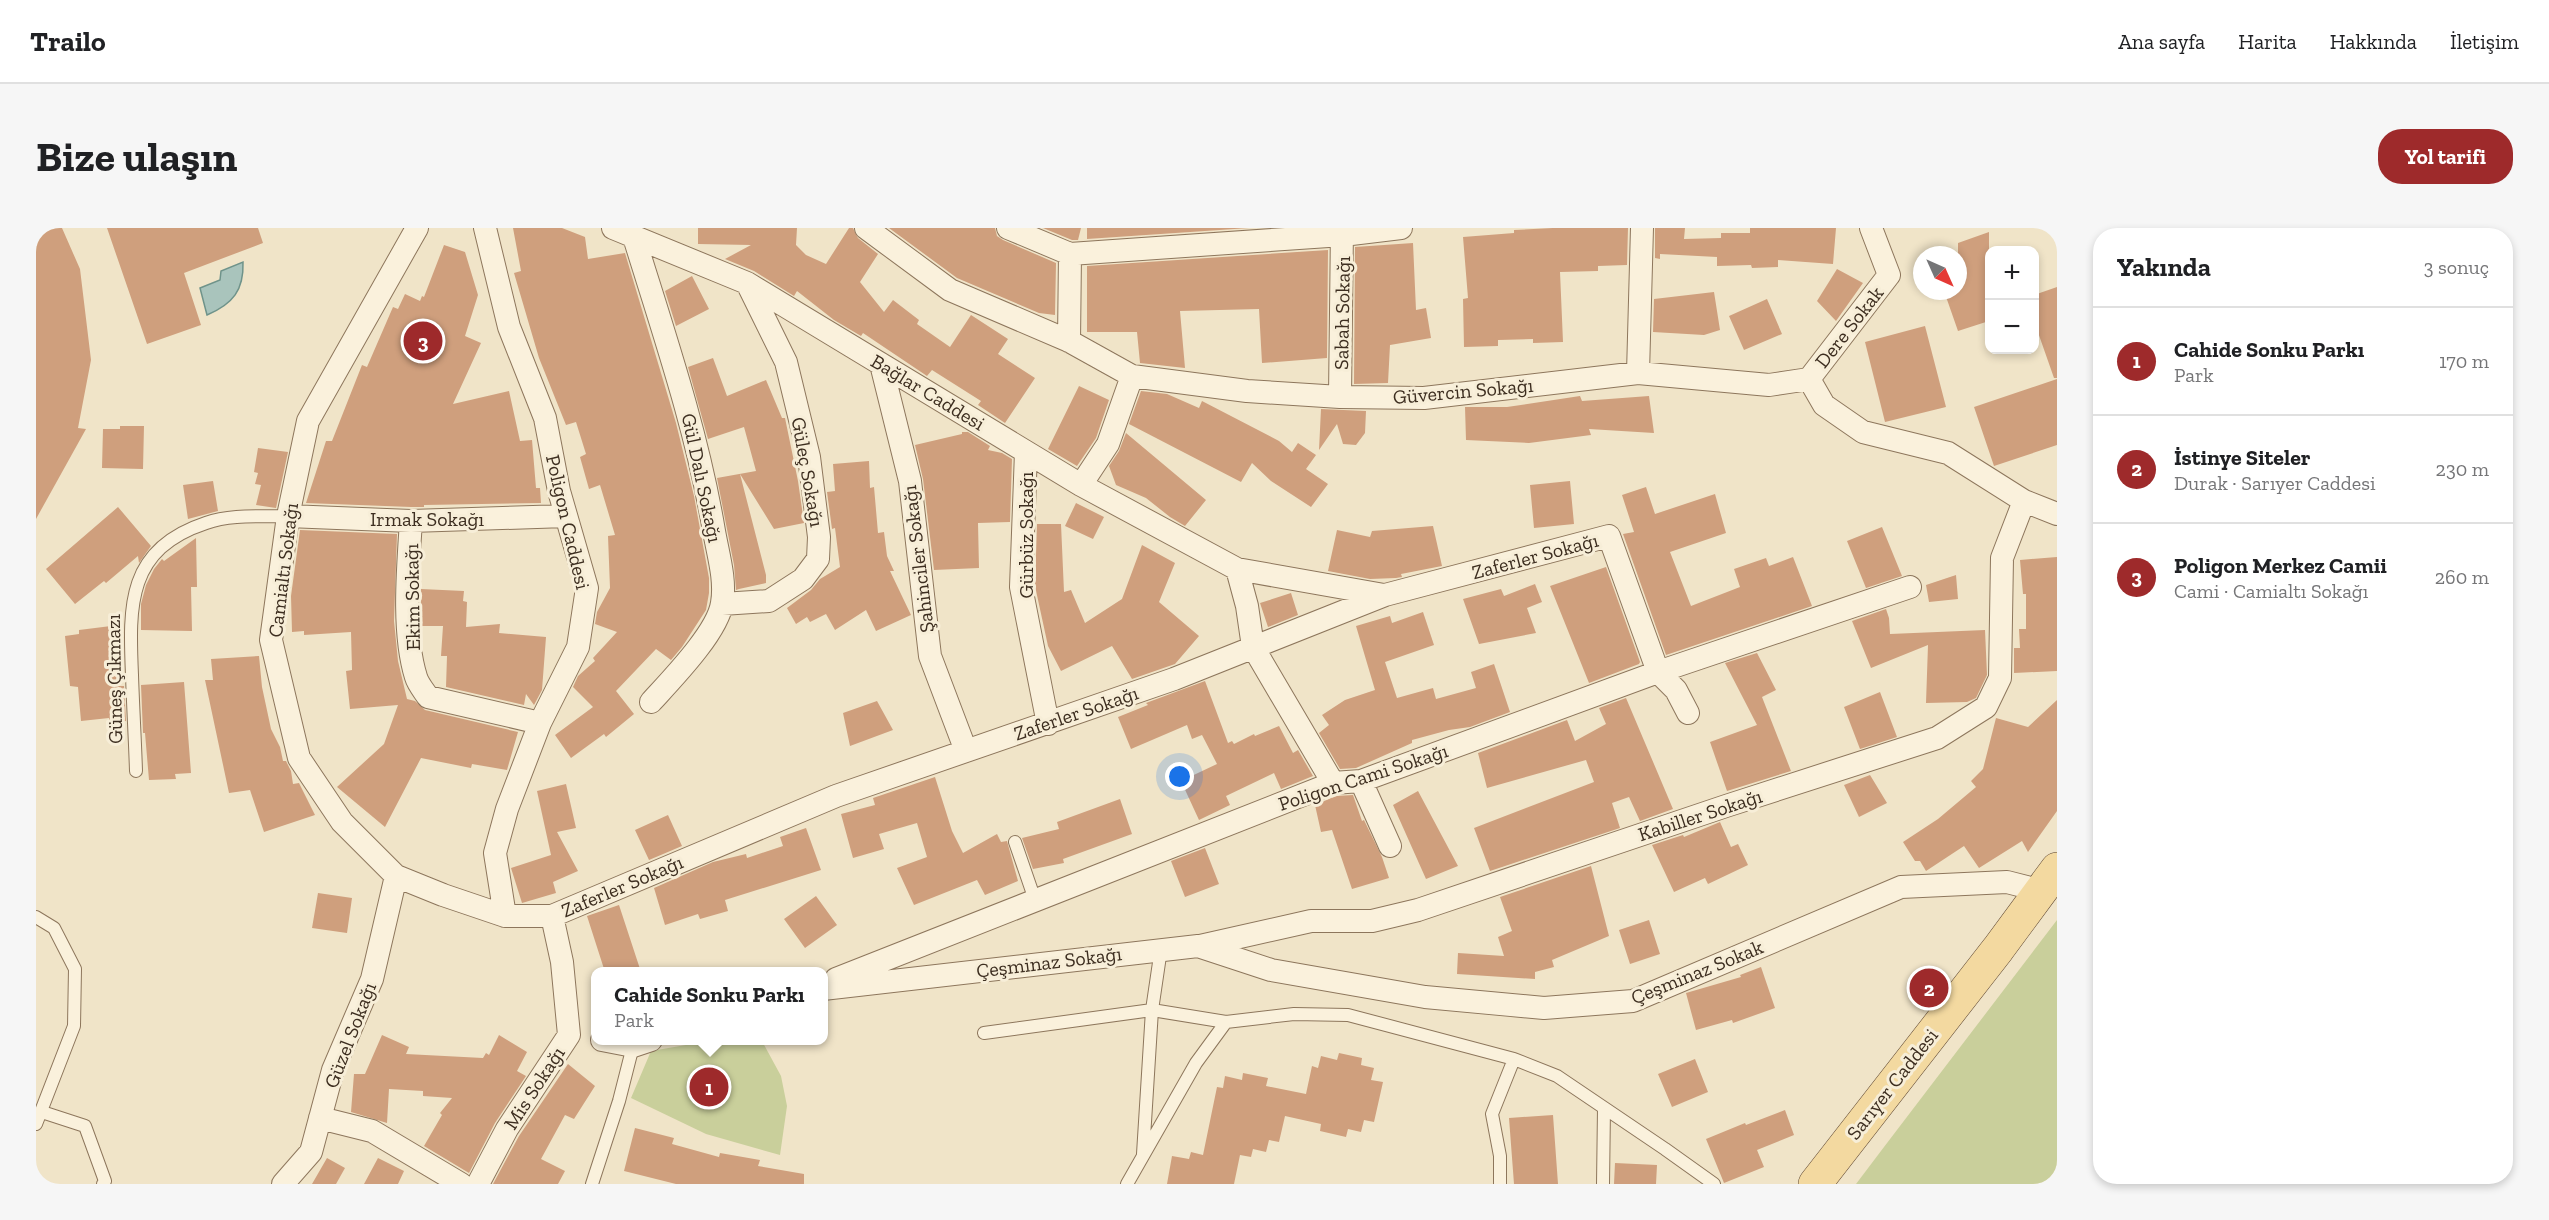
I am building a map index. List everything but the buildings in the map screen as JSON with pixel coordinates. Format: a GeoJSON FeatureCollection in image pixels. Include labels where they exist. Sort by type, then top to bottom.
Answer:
{"type":"FeatureCollection","features":[{"type":"Feature","properties":{"kind":"main road","name":"Sarıyer Caddesi"},"geometry":{"type":"LineString","coordinates":[[1815,1184],[1998,948],[2023,932],[2052,885]]}},
{"type":"Feature","properties":{"kind":"main road"},"geometry":{"type":"LineString","coordinates":[[1831,1184],[1848,1140]]}},
{"type":"Feature","properties":{"kind":"street","name":"Poligon Caddesi"},"geometry":{"type":"LineString","coordinates":[[485,228],[509,327],[545,418],[559,491],[587,588],[578,647],[540,723],[507,809],[495,853],[505,916]]}},
{"type":"Feature","properties":{"kind":"street","name":"Bağlar Caddesi"},"geometry":{"type":"LineString","coordinates":[[613,228],[747,283],[1081,485],[1237,569],[1385,595]]}},
{"type":"Feature","properties":{"kind":"street","name":"Güvercin Sokağı"},"geometry":{"type":"LineString","coordinates":[[866,228],[950,290],[1069,341],[1132,376],[1247,391],[1424,399],[1638,373],[1769,386],[1809,379]]}},
{"type":"Feature","properties":{"kind":"street"},"geometry":{"type":"LineString","coordinates":[[1008,228],[1070,254],[1401,228]]}},
{"type":"Feature","properties":{"kind":"street"},"geometry":{"type":"LineString","coordinates":[[1638,373],[1642,228]]}},
{"type":"Feature","properties":{"kind":"street"},"geometry":{"type":"LineString","coordinates":[[1871,228],[1888,275]]}},
{"type":"Feature","properties":{"kind":"street"},"geometry":{"type":"LineString","coordinates":[[1888,228],[1888,275]]}},
{"type":"Feature","properties":{"kind":"street","name":"Camialtı Sokağı"},"geometry":{"type":"LineString","coordinates":[[415,231],[308,421],[288,516],[271,640],[299,758],[342,822],[396,876],[505,916],[552,916]]}},
{"type":"Feature","properties":{"kind":"street","name":"Sabah Sokağı"},"geometry":{"type":"LineString","coordinates":[[1340,397],[1342,232]]}},
{"type":"Feature","properties":{"kind":"street","name":"Gül Dalı Sokağı"},"geometry":{"type":"LineString","coordinates":[[634,237],[691,421],[710,505],[722,576],[722,604],[703,642],[651,702]]}},
{"type":"Feature","properties":{"kind":"street"},"geometry":{"type":"LineString","coordinates":[[1069,341],[1070,254]]}},
{"type":"Feature","properties":{"kind":"street","name":"Dere Sokak"},"geometry":{"type":"LineString","coordinates":[[1809,379],[1888,275]]}},
{"type":"Feature","properties":{"kind":"street","name":"Güleç Sokağı"},"geometry":{"type":"LineString","coordinates":[[722,604],[769,601],[803,579],[818,559],[819,537],[809,457],[786,362],[747,283]]}},
{"type":"Feature","properties":{"kind":"street","name":"Şahinciler Sokağı"},"geometry":{"type":"LineString","coordinates":[[881,364],[910,481],[930,656],[966,751]]}},
{"type":"Feature","properties":{"kind":"street"},"geometry":{"type":"LineString","coordinates":[[1081,485],[1108,444],[1132,376]]}},
{"type":"Feature","properties":{"kind":"street"},"geometry":{"type":"LineString","coordinates":[[1809,379],[1824,405],[1863,432],[1948,453],[2024,501],[2057,514]]}},
{"type":"Feature","properties":{"kind":"street","name":"Gürbüz Sokağı"},"geometry":{"type":"LineString","coordinates":[[1026,452],[1021,587],[1048,724]]}},
{"type":"Feature","properties":{"kind":"street","name":"Kabiller Sokağı"},"geometry":{"type":"LineString","coordinates":[[1198,946],[1311,921],[1372,921],[1418,910],[1726,806],[1937,738],[1986,707],[2000,678],[2002,558],[2024,501]]}},
{"type":"Feature","properties":{"kind":"street","name":"Irmak Sokağı"},"geometry":{"type":"LineString","coordinates":[[288,516],[411,521],[566,516]]}},
{"type":"Feature","properties":{"kind":"street","name":"Ekim Sokağı"},"geometry":{"type":"LineString","coordinates":[[411,521],[408,574],[409,632],[416,678],[428,697],[540,723]]}},
{"type":"Feature","properties":{"kind":"street","name":"Zaferler Sokağı"},"geometry":{"type":"LineString","coordinates":[[552,916],[836,796],[1048,724],[1385,595],[1609,536],[1658,672]]}},
{"type":"Feature","properties":{"kind":"street"},"geometry":{"type":"LineString","coordinates":[[1237,569],[1247,606],[1253,647],[1332,783]]}},
{"type":"Feature","properties":{"kind":"street","name":"Poligon Cami Sokağı"},"geometry":{"type":"LineString","coordinates":[[828,984],[1332,783],[1361,781],[1658,672],[1910,587]]}},
{"type":"Feature","properties":{"kind":"street"},"geometry":{"type":"LineString","coordinates":[[1658,672],[1676,690],[1688,713]]}},
{"type":"Feature","properties":{"kind":"street"},"geometry":{"type":"LineString","coordinates":[[1361,781],[1390,846]]}},
{"type":"Feature","properties":{"kind":"street","name":"Güzel Sokağı"},"geometry":{"type":"LineString","coordinates":[[283,1184],[311,1152],[333,1070],[372,979],[396,876]]}},
{"type":"Feature","properties":{"kind":"street","name":"Çeşminaz Sokak"},"geometry":{"type":"LineString","coordinates":[[1271,970],[1425,997],[1538,1009],[1634,1001],[1901,887],[2007,882],[2052,885]]}},
{"type":"Feature","properties":{"kind":"street","name":"Mis Sokağı"},"geometry":{"type":"LineString","coordinates":[[478,1184],[507,1129],[569,1035],[562,962],[552,916]]}},
{"type":"Feature","properties":{"kind":"street","name":"Çeşminaz Sokağı"},"geometry":{"type":"LineString","coordinates":[[828,985],[1198,946],[1271,970]]}},
{"type":"Feature","properties":{"kind":"street"},"geometry":{"type":"LineString","coordinates":[[569,1035],[591,1038]]}},
{"type":"Feature","properties":{"kind":"street"},"geometry":{"type":"LineString","coordinates":[[320,1118],[372,1131],[461,1184]]}},
{"type":"Feature","properties":{"kind":"lane","name":"Güneş Çıkmazı"},"geometry":{"type":"LineString","coordinates":[[136,771],[129,623],[134,593],[143,572],[163,547],[176,537],[200,525],[225,518],[288,516]]}},
{"type":"Feature","properties":{"kind":"lane"},"geometry":{"type":"LineString","coordinates":[[1015,842],[1035,900]]}},
{"type":"Feature","properties":{"kind":"lane"},"geometry":{"type":"LineString","coordinates":[[36,917],[54,928],[75,969],[74,1026],[36,1124]]}},
{"type":"Feature","properties":{"kind":"lane"},"geometry":{"type":"LineString","coordinates":[[1142,1157],[1152,1010],[1161,949]]}},
{"type":"Feature","properties":{"kind":"lane"},"geometry":{"type":"LineString","coordinates":[[984,1033],[1152,1010],[1226,1022],[1294,1014],[1348,1015],[1514,1059],[1557,1076],[1714,1184]]}},
{"type":"Feature","properties":{"kind":"lane"},"geometry":{"type":"LineString","coordinates":[[1127,1184],[1196,1063],[1226,1022]]}},
{"type":"Feature","properties":{"kind":"lane"},"geometry":{"type":"LineString","coordinates":[[592,1184],[641,1045]]}},
{"type":"Feature","properties":{"kind":"lane"},"geometry":{"type":"LineString","coordinates":[[1500,1184],[1500,1155],[1492,1114],[1514,1059]]}},
{"type":"Feature","properties":{"kind":"lane"},"geometry":{"type":"LineString","coordinates":[[1603,1184],[1604,1108]]}},
{"type":"Feature","properties":{"kind":"lane"},"geometry":{"type":"LineString","coordinates":[[42,1112],[85,1125],[105,1181],[103,1184]]}},
{"type":"Feature","properties":{"kind":"green space"},"geometry":{"type":"Polygon","coordinates":[[[2057,920],[2057,1184],[1856,1184],[1884,1147],[2057,920]]]}},
{"type":"Feature","properties":{"kind":"green space"},"geometry":{"type":"Polygon","coordinates":[[[686,1045],[764,1045],[781,1076],[787,1106],[780,1155],[706,1134],[631,1098],[651,1051],[686,1045]]]}},
{"type":"Feature","properties":{"kind":"water"},"geometry":{"type":"Polygon","coordinates":[[[243,262],[241,281],[235,295],[224,306],[207,315],[200,288],[220,280],[221,271],[243,262]]]}},
{"type":"Feature","properties":{"kind":"place","name":"Poligon Merkez Camii"},"geometry":{"type":"Point","coordinates":[423,341]}},
{"type":"Feature","properties":{"kind":"place","name":"İstinye Siteler"},"geometry":{"type":"Point","coordinates":[1929,988]}},
{"type":"Feature","properties":{"kind":"place","name":"Cahide Sonku Parkı"},"geometry":{"type":"Point","coordinates":[709,1087]}}]}
